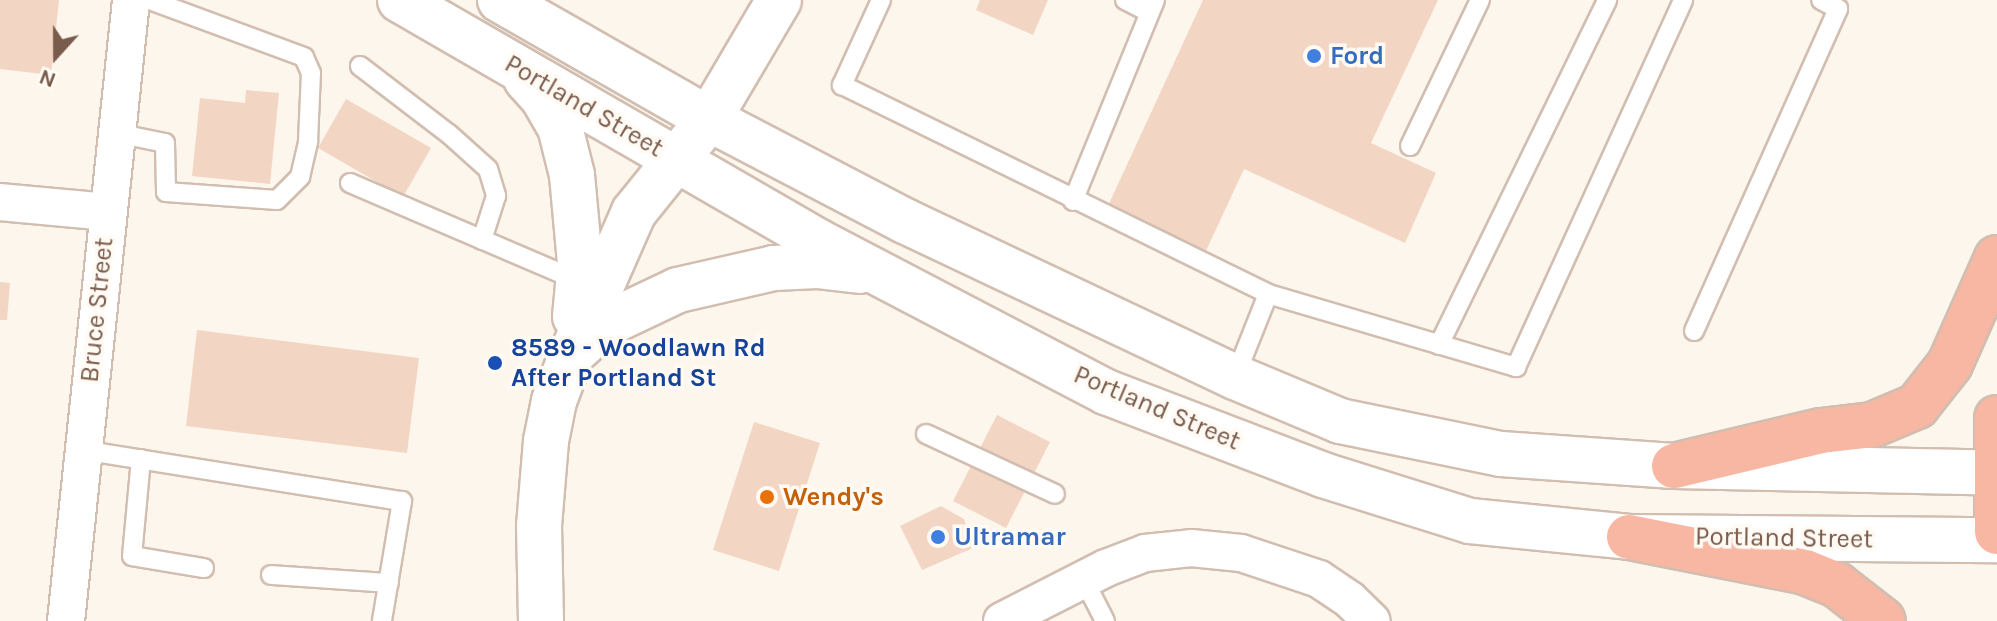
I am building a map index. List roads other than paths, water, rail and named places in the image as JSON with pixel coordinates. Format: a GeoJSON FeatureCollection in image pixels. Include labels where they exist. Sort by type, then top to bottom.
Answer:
{"type":"FeatureCollection","features":[{"type":"Feature","properties":{"kind":"highway"},"geometry":{"type":"LineString","coordinates":[[1674,466],[1821,431],[1872,425],[1917,406],[1950,364],[1997,258]]}},
{"type":"Feature","properties":{"kind":"highway"},"geometry":{"type":"LineString","coordinates":[[1997,418],[1997,532]]}},
{"type":"Feature","properties":{"kind":"highway"},"geometry":{"type":"LineString","coordinates":[[1629,537],[1805,572],[1837,585],[1883,621]]}},
{"type":"Feature","properties":{"kind":"main road","name":"Portland Street"},"geometry":{"type":"LineString","coordinates":[[400,0],[875,272],[1106,392],[1323,475],[1470,521],[1629,537],[1997,540]]}},
{"type":"Feature","properties":{"kind":"main road","name":"Portland Street"},"geometry":{"type":"LineString","coordinates":[[500,0],[709,119],[905,221],[1235,377],[1355,424],[1501,454],[1674,466],[1996,473]]}},
{"type":"Feature","properties":{"kind":"main road"},"geometry":{"type":"LineString","coordinates":[[541,621],[539,526],[546,441],[554,401],[572,353],[627,225],[709,119],[779,0]]}},
{"type":"Feature","properties":{"kind":"main road"},"geometry":{"type":"LineString","coordinates":[[513,65],[543,98],[560,127],[572,175],[579,281],[572,353]]}},
{"type":"Feature","properties":{"kind":"main road"},"geometry":{"type":"LineString","coordinates":[[572,353],[604,325],[627,311],[689,287],[774,268],[817,266],[875,272]]}},
{"type":"Feature","properties":{"kind":"street","name":"Bruce Street"},"geometry":{"type":"LineString","coordinates":[[66,621],[131,0]]}},
{"type":"Feature","properties":{"kind":"street"},"geometry":{"type":"LineString","coordinates":[[0,202],[107,212]]}},
{"type":"Feature","properties":{"kind":"street"},"geometry":{"type":"LineString","coordinates":[[1002,621],[1083,578],[1145,553],[1171,548],[1241,553],[1319,579],[1350,600],[1372,621]]}},
{"type":"Feature","properties":{"kind":"lane"},"geometry":{"type":"LineString","coordinates":[[116,133],[165,143],[166,192],[277,200],[300,177],[308,141],[311,73],[304,57],[150,0]]}},
{"type":"Feature","properties":{"kind":"lane"},"geometry":{"type":"LineString","coordinates":[[881,0],[842,85],[1268,294],[1516,367],[1683,0]]}},
{"type":"Feature","properties":{"kind":"lane"},"geometry":{"type":"LineString","coordinates":[[1073,201],[1152,6],[1125,0]]}},
{"type":"Feature","properties":{"kind":"lane"},"geometry":{"type":"LineString","coordinates":[[1410,146],[1480,0]]}},
{"type":"Feature","properties":{"kind":"lane"},"geometry":{"type":"LineString","coordinates":[[1439,345],[1607,0]]}},
{"type":"Feature","properties":{"kind":"lane"},"geometry":{"type":"LineString","coordinates":[[1694,331],[1833,3]]}},
{"type":"Feature","properties":{"kind":"lane"},"geometry":{"type":"LineString","coordinates":[[360,66],[449,134],[488,169],[496,196],[482,240]]}},
{"type":"Feature","properties":{"kind":"lane"},"geometry":{"type":"LineString","coordinates":[[350,183],[579,281]]}},
{"type":"Feature","properties":{"kind":"lane"},"geometry":{"type":"LineString","coordinates":[[1235,377],[1268,294]]}},
{"type":"Feature","properties":{"kind":"lane"},"geometry":{"type":"LineString","coordinates":[[926,434],[1055,494]]}},
{"type":"Feature","properties":{"kind":"lane"},"geometry":{"type":"LineString","coordinates":[[82,450],[402,501],[382,621]]}},
{"type":"Feature","properties":{"kind":"lane"},"geometry":{"type":"LineString","coordinates":[[141,459],[132,556],[204,568]]}},
{"type":"Feature","properties":{"kind":"lane"},"geometry":{"type":"LineString","coordinates":[[271,575],[389,583]]}},
{"type":"Feature","properties":{"kind":"lane"},"geometry":{"type":"LineString","coordinates":[[1083,578],[1105,621]]}},
{"type":"Feature","properties":{"kind":"place","name":"Ford"},"geometry":{"type":"Point","coordinates":[1314,56]}},
{"type":"Feature","properties":{"kind":"place","name":"8589 - Woodlawn Rd After Portland St"},"geometry":{"type":"Point","coordinates":[495,363]}},
{"type":"Feature","properties":{"kind":"place","name":"Wendy's"},"geometry":{"type":"Point","coordinates":[767,497]}},
{"type":"Feature","properties":{"kind":"place","name":"Ultramar"},"geometry":{"type":"Point","coordinates":[938,537]}}]}
